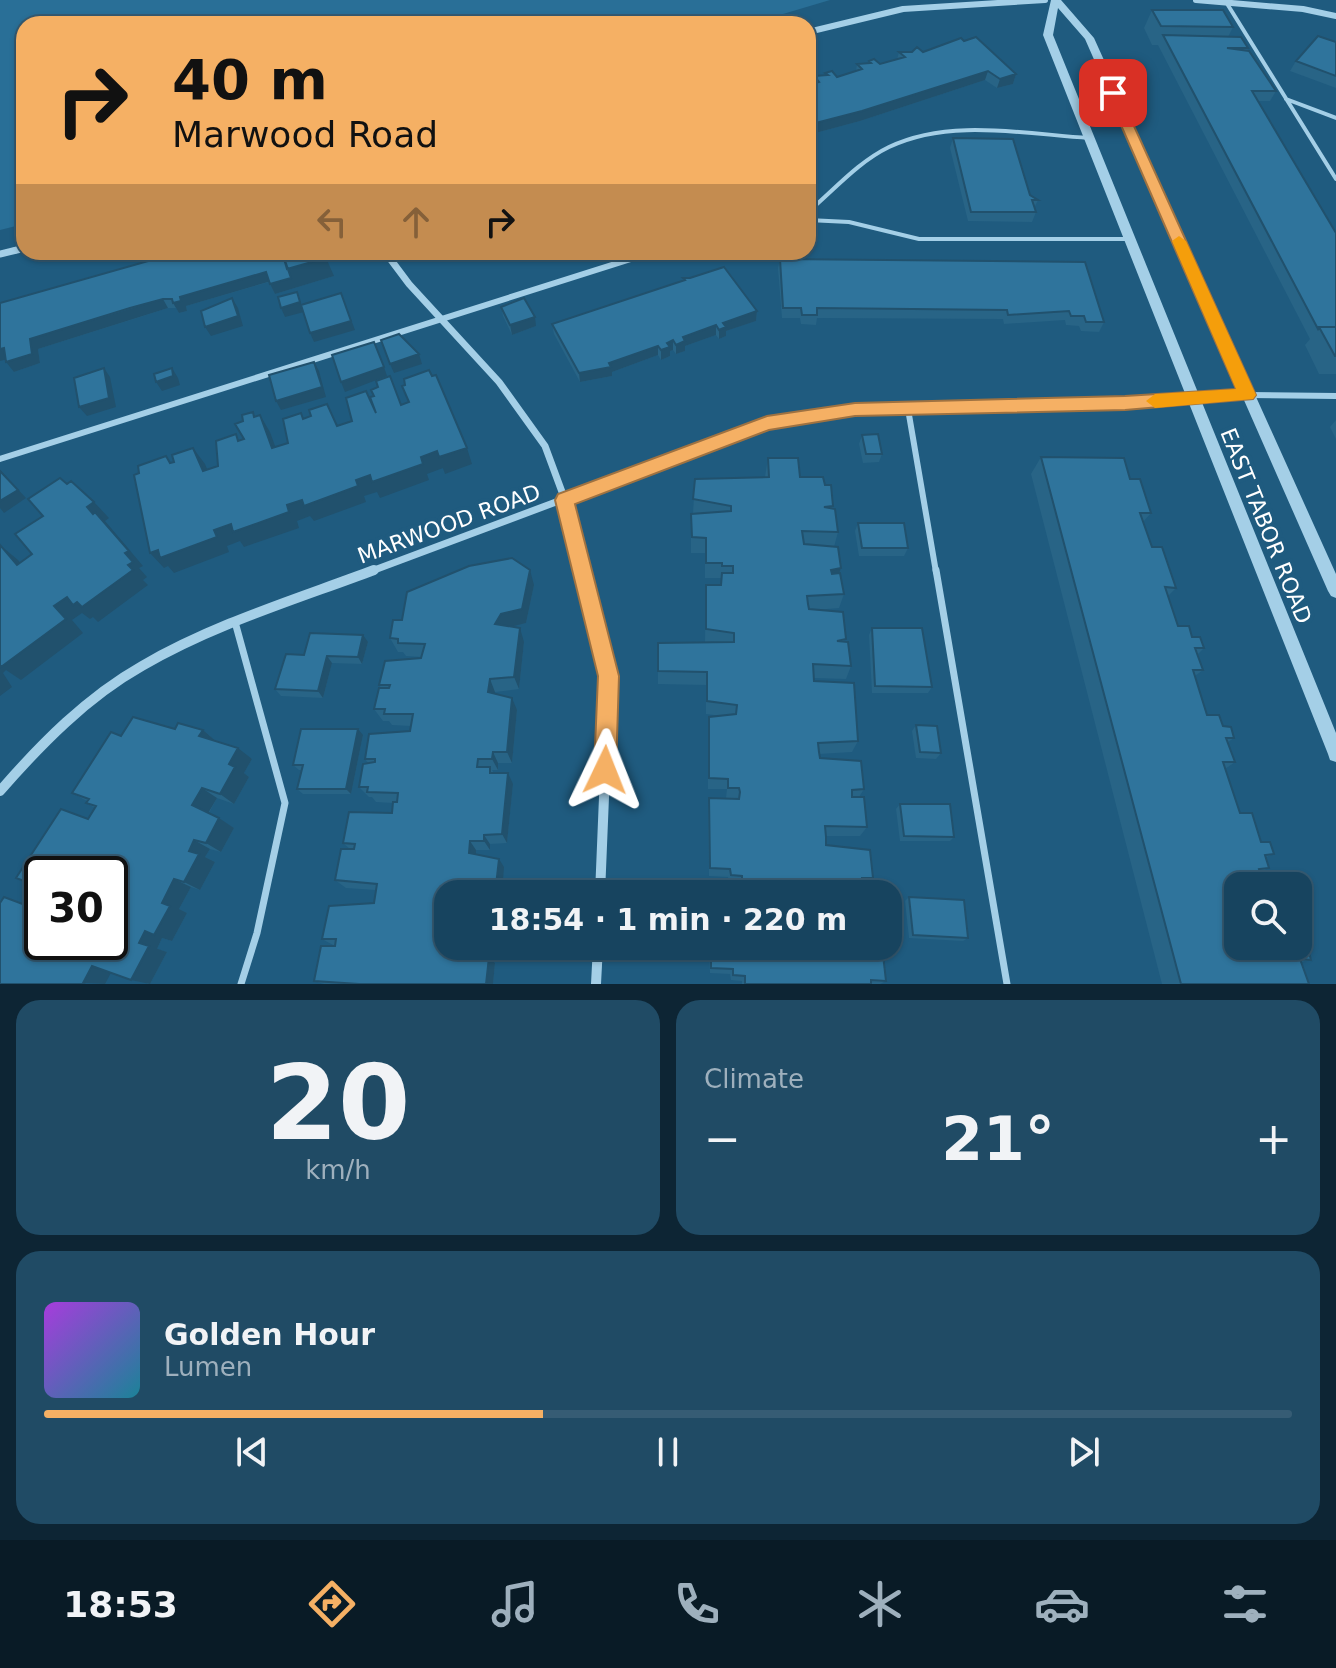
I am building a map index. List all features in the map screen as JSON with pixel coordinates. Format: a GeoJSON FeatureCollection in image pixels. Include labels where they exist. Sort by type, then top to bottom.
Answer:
{"type":"FeatureCollection","features":[{"type":"Feature","properties":{"kind":"street"},"geometry":{"type":"LineString","coordinates":[[816,30],[903,9],[1045,0]]}},
{"type":"Feature","properties":{"kind":"street","name":"EAST TABOR ROAD"},"geometry":{"type":"LineString","coordinates":[[1055,0],[1048,35],[1336,754]]}},
{"type":"Feature","properties":{"kind":"street","name":"EAST TABOR ROAD"},"geometry":{"type":"LineString","coordinates":[[1055,0],[1089,38],[1336,591]]}},
{"type":"Feature","properties":{"kind":"street"},"geometry":{"type":"LineString","coordinates":[[1196,0],[1336,16]]}},
{"type":"Feature","properties":{"kind":"street"},"geometry":{"type":"LineString","coordinates":[[392,260],[440,319],[499,382],[545,446],[565,500],[609,676],[601,880]]}},
{"type":"Feature","properties":{"kind":"street","name":"MARWOOD ROAD"},"geometry":{"type":"LineString","coordinates":[[0,791],[49,735],[141,666],[235,622],[767,423],[855,409],[1247,395]]}},
{"type":"Feature","properties":{"kind":"street"},"geometry":{"type":"LineString","coordinates":[[596,984],[597,960]]}},
{"type":"Feature","properties":{"kind":"lane"},"geometry":{"type":"LineString","coordinates":[[1226,2],[1336,179]]}},
{"type":"Feature","properties":{"kind":"lane"},"geometry":{"type":"LineString","coordinates":[[1286,99],[1336,118]]}},
{"type":"Feature","properties":{"kind":"lane"},"geometry":{"type":"LineString","coordinates":[[816,205],[886,148],[907,138],[942,132],[1089,138]]}},
{"type":"Feature","properties":{"kind":"lane"},"geometry":{"type":"LineString","coordinates":[[816,220],[849,222],[919,239],[1130,239]]}},
{"type":"Feature","properties":{"kind":"lane"},"geometry":{"type":"LineString","coordinates":[[0,459],[628,260]]}},
{"type":"Feature","properties":{"kind":"lane"},"geometry":{"type":"LineString","coordinates":[[1247,395],[1336,396]]}},
{"type":"Feature","properties":{"kind":"lane"},"geometry":{"type":"LineString","coordinates":[[908,409],[1007,984]]}},
{"type":"Feature","properties":{"kind":"lane"},"geometry":{"type":"LineString","coordinates":[[235,622],[285,803],[257,933],[241,984]]}},
{"type":"Feature","properties":{"kind":"shaded area"},"geometry":{"type":"Polygon","coordinates":[[[0,0],[830,0],[776,16],[16,16],[16,226],[0,230],[0,0]]]}},
{"type":"Feature","properties":{"kind":"building"},"geometry":{"type":"Polygon","coordinates":[[[1152,10],[1223,10],[1233,27],[1161,26],[1152,10]]]}},
{"type":"Feature","properties":{"kind":"building"},"geometry":{"type":"Polygon","coordinates":[[[1163,35],[1241,37],[1248,48],[1227,48],[1249,51],[1276,91],[1252,91],[1336,233],[1336,327],[1318,329],[1163,35]]]}},
{"type":"Feature","properties":{"kind":"building"},"geometry":{"type":"Polygon","coordinates":[[[1318,36],[1336,42],[1336,76],[1296,61],[1318,36]]]}},
{"type":"Feature","properties":{"kind":"building"},"geometry":{"type":"Polygon","coordinates":[[[976,37],[1016,74],[1000,79],[988,71],[816,123],[816,83],[819,82],[816,76],[828,75],[825,73],[832,71],[837,77],[862,69],[857,64],[871,63],[869,61],[874,59],[880,64],[905,57],[899,52],[912,52],[917,47],[923,52],[961,38],[964,41],[976,37]]]}},
{"type":"Feature","properties":{"kind":"building"},"geometry":{"type":"Polygon","coordinates":[[[953,138],[1013,139],[1030,195],[1038,200],[1032,200],[1036,212],[971,212],[953,138]]]}},
{"type":"Feature","properties":{"kind":"building"},"geometry":{"type":"Polygon","coordinates":[[[152,260],[285,260],[291,278],[270,284],[266,272],[180,297],[181,301],[173,303],[172,299],[163,299],[130,308],[30,339],[32,354],[6,362],[4,348],[0,349],[0,303],[152,260]]]}},
{"type":"Feature","properties":{"kind":"building"},"geometry":{"type":"Polygon","coordinates":[[[284,260],[319,260],[287,269],[284,260]]]}},
{"type":"Feature","properties":{"kind":"building"},"geometry":{"type":"Polygon","coordinates":[[[780,260],[1085,262],[1104,322],[1086,322],[1084,316],[1071,316],[1069,311],[1008,315],[1007,310],[817,308],[817,315],[802,315],[801,308],[783,308],[780,260]]]}},
{"type":"Feature","properties":{"kind":"building"},"geometry":{"type":"Polygon","coordinates":[[[724,267],[757,311],[723,323],[726,327],[719,330],[716,325],[683,337],[685,341],[676,345],[673,340],[667,343],[670,347],[661,350],[658,346],[609,363],[611,367],[579,373],[552,324],[685,280],[683,278],[724,267]]]}},
{"type":"Feature","properties":{"kind":"building"},"geometry":{"type":"Polygon","coordinates":[[[297,292],[300,302],[281,308],[278,297],[297,292]]]}},
{"type":"Feature","properties":{"kind":"building"},"geometry":{"type":"Polygon","coordinates":[[[341,293],[351,321],[310,333],[301,305],[341,293]]]}},
{"type":"Feature","properties":{"kind":"building"},"geometry":{"type":"Polygon","coordinates":[[[232,298],[238,316],[205,327],[201,311],[232,298]]]}},
{"type":"Feature","properties":{"kind":"building"},"geometry":{"type":"Polygon","coordinates":[[[524,298],[535,317],[510,325],[501,307],[524,298]]]}},
{"type":"Feature","properties":{"kind":"building"},"geometry":{"type":"Polygon","coordinates":[[[1319,327],[1336,327],[1336,356],[1335,356],[1319,327]]]}},
{"type":"Feature","properties":{"kind":"building"},"geometry":{"type":"Polygon","coordinates":[[[399,334],[419,354],[390,364],[381,340],[399,334]]]}},
{"type":"Feature","properties":{"kind":"building"},"geometry":{"type":"Polygon","coordinates":[[[374,342],[384,367],[341,382],[332,355],[374,342]]]}},
{"type":"Feature","properties":{"kind":"building"},"geometry":{"type":"Polygon","coordinates":[[[314,362],[322,387],[276,401],[269,375],[314,362]]]}},
{"type":"Feature","properties":{"kind":"building"},"geometry":{"type":"Polygon","coordinates":[[[104,368],[109,398],[79,407],[74,378],[104,368]]]}},
{"type":"Feature","properties":{"kind":"building"},"geometry":{"type":"Polygon","coordinates":[[[172,368],[173,376],[156,382],[154,374],[172,368]]]}},
{"type":"Feature","properties":{"kind":"building"},"geometry":{"type":"Polygon","coordinates":[[[429,370],[432,376],[436,375],[467,448],[439,457],[437,451],[421,457],[423,464],[372,482],[370,475],[356,480],[358,486],[304,506],[302,500],[287,505],[289,512],[233,532],[231,524],[214,530],[217,537],[160,558],[158,550],[150,553],[134,475],[139,473],[138,466],[166,456],[170,463],[174,462],[172,455],[193,448],[203,471],[218,466],[216,441],[236,434],[238,441],[244,439],[235,424],[243,421],[242,415],[253,412],[254,417],[260,415],[272,448],[288,443],[283,419],[301,413],[303,419],[311,416],[309,410],[327,404],[337,426],[352,421],[346,398],[366,391],[376,413],[370,397],[374,396],[371,390],[378,387],[376,381],[390,376],[401,405],[409,402],[402,386],[405,385],[404,379],[429,370]]]}},
{"type":"Feature","properties":{"kind":"building"},"geometry":{"type":"Polygon","coordinates":[[[878,434],[882,454],[866,454],[862,435],[878,434]]]}},
{"type":"Feature","properties":{"kind":"building"},"geometry":{"type":"Polygon","coordinates":[[[1041,457],[1124,458],[1130,479],[1140,479],[1151,513],[1140,513],[1152,547],[1162,547],[1176,588],[1165,587],[1178,626],[1189,626],[1192,637],[1200,637],[1204,648],[1195,648],[1203,670],[1193,670],[1207,715],[1219,715],[1223,726],[1231,727],[1234,738],[1226,738],[1235,762],[1223,762],[1240,813],[1252,813],[1261,842],[1270,842],[1274,854],[1265,855],[1269,868],[1259,869],[1260,872],[1224,872],[1224,960],[1300,960],[1309,984],[1181,984],[1041,457]]]}},
{"type":"Feature","properties":{"kind":"building"},"geometry":{"type":"Polygon","coordinates":[[[768,458],[798,458],[800,477],[823,477],[825,485],[831,485],[833,506],[824,507],[835,509],[838,532],[802,531],[804,544],[838,547],[841,568],[831,570],[832,574],[840,573],[844,594],[807,596],[809,609],[843,612],[846,639],[837,641],[848,642],[851,666],[813,664],[814,681],[854,683],[858,741],[818,743],[820,758],[861,761],[864,789],[852,790],[852,797],[864,797],[867,827],[825,826],[826,845],[870,850],[873,878],[742,880],[742,876],[731,875],[730,869],[710,868],[709,798],[739,799],[740,792],[739,788],[728,788],[728,779],[709,778],[709,717],[736,714],[737,705],[707,701],[707,672],[658,671],[658,643],[734,642],[734,633],[706,629],[706,585],[721,585],[722,573],[733,573],[733,566],[706,563],[706,538],[692,537],[691,514],[731,511],[731,506],[693,499],[695,479],[769,477],[768,458]]]}},
{"type":"Feature","properties":{"kind":"building"},"geometry":{"type":"Polygon","coordinates":[[[0,471],[18,490],[0,501],[0,471]]]}},
{"type":"Feature","properties":{"kind":"building"},"geometry":{"type":"Polygon","coordinates":[[[60,478],[67,484],[71,481],[94,502],[87,507],[129,551],[125,553],[133,562],[128,565],[133,570],[82,607],[77,602],[73,605],[67,597],[54,606],[66,619],[1,667],[0,545],[17,565],[32,554],[15,534],[43,516],[28,499],[60,478]]]}},
{"type":"Feature","properties":{"kind":"building"},"geometry":{"type":"Polygon","coordinates":[[[858,523],[904,523],[908,548],[862,548],[858,523]]]}},
{"type":"Feature","properties":{"kind":"building"},"geometry":{"type":"Polygon","coordinates":[[[512,558],[530,570],[522,609],[501,614],[495,624],[520,628],[514,677],[490,679],[488,692],[512,698],[507,752],[493,752],[492,759],[478,759],[477,767],[490,767],[490,773],[508,773],[502,834],[484,835],[484,841],[470,841],[469,853],[499,859],[497,880],[434,880],[434,960],[489,960],[486,984],[314,981],[321,946],[335,946],[336,939],[322,939],[329,906],[374,903],[377,884],[335,880],[341,849],[354,849],[355,844],[343,843],[349,812],[392,813],[393,802],[397,802],[398,793],[367,792],[368,787],[359,787],[363,764],[375,762],[375,759],[365,759],[369,734],[410,731],[413,714],[384,714],[385,709],[374,709],[379,688],[389,688],[390,685],[379,685],[385,661],[421,658],[425,644],[398,643],[398,639],[390,638],[393,620],[402,620],[407,592],[469,566],[512,558]]]}},
{"type":"Feature","properties":{"kind":"building"},"geometry":{"type":"Polygon","coordinates":[[[872,628],[922,628],[932,687],[875,686],[872,628]]]}},
{"type":"Feature","properties":{"kind":"building"},"geometry":{"type":"Polygon","coordinates":[[[310,633],[363,635],[358,657],[327,656],[318,691],[275,689],[286,654],[304,655],[310,633]]]}},
{"type":"Feature","properties":{"kind":"building"},"geometry":{"type":"Polygon","coordinates":[[[133,717],[175,729],[178,723],[203,730],[199,736],[238,748],[229,764],[235,767],[220,794],[202,788],[192,805],[219,818],[206,843],[194,840],[189,851],[199,854],[184,882],[174,879],[162,903],[170,906],[154,935],[145,931],[139,943],[149,946],[131,980],[92,966],[85,984],[0,984],[0,903],[4,897],[24,904],[24,960],[128,960],[128,856],[30,856],[61,809],[88,819],[96,806],[86,803],[89,799],[72,793],[111,732],[121,736],[133,717]]]}},
{"type":"Feature","properties":{"kind":"building"},"geometry":{"type":"Polygon","coordinates":[[[916,725],[937,726],[941,753],[920,752],[916,725]]]}},
{"type":"Feature","properties":{"kind":"building"},"geometry":{"type":"Polygon","coordinates":[[[301,729],[358,729],[346,789],[297,789],[303,765],[293,765],[301,729]]]}},
{"type":"Feature","properties":{"kind":"building"},"geometry":{"type":"Polygon","coordinates":[[[900,804],[950,804],[954,837],[904,836],[900,804]]]}},
{"type":"Feature","properties":{"kind":"building"},"geometry":{"type":"Polygon","coordinates":[[[24,866],[24,881],[16,878],[24,866]]]}},
{"type":"Feature","properties":{"kind":"building"},"geometry":{"type":"Polygon","coordinates":[[[909,897],[964,900],[968,938],[913,935],[909,897]]]}},
{"type":"Feature","properties":{"kind":"building"},"geometry":{"type":"Polygon","coordinates":[[[711,960],[884,960],[886,981],[871,980],[871,984],[745,984],[745,976],[733,975],[733,969],[711,968],[711,960]]]}},
{"type":"Feature","properties":{"kind":"slow traffic"},"geometry":{"type":"LineString","coordinates":[[1155,401],[1247,395],[1179,241]]}},
{"type":"Feature","properties":{"kind":"route"},"geometry":{"type":"LineString","coordinates":[[605,770],[609,676],[565,500],[767,423],[855,409],[1125,403],[1247,395],[1113,93]]}}]}
